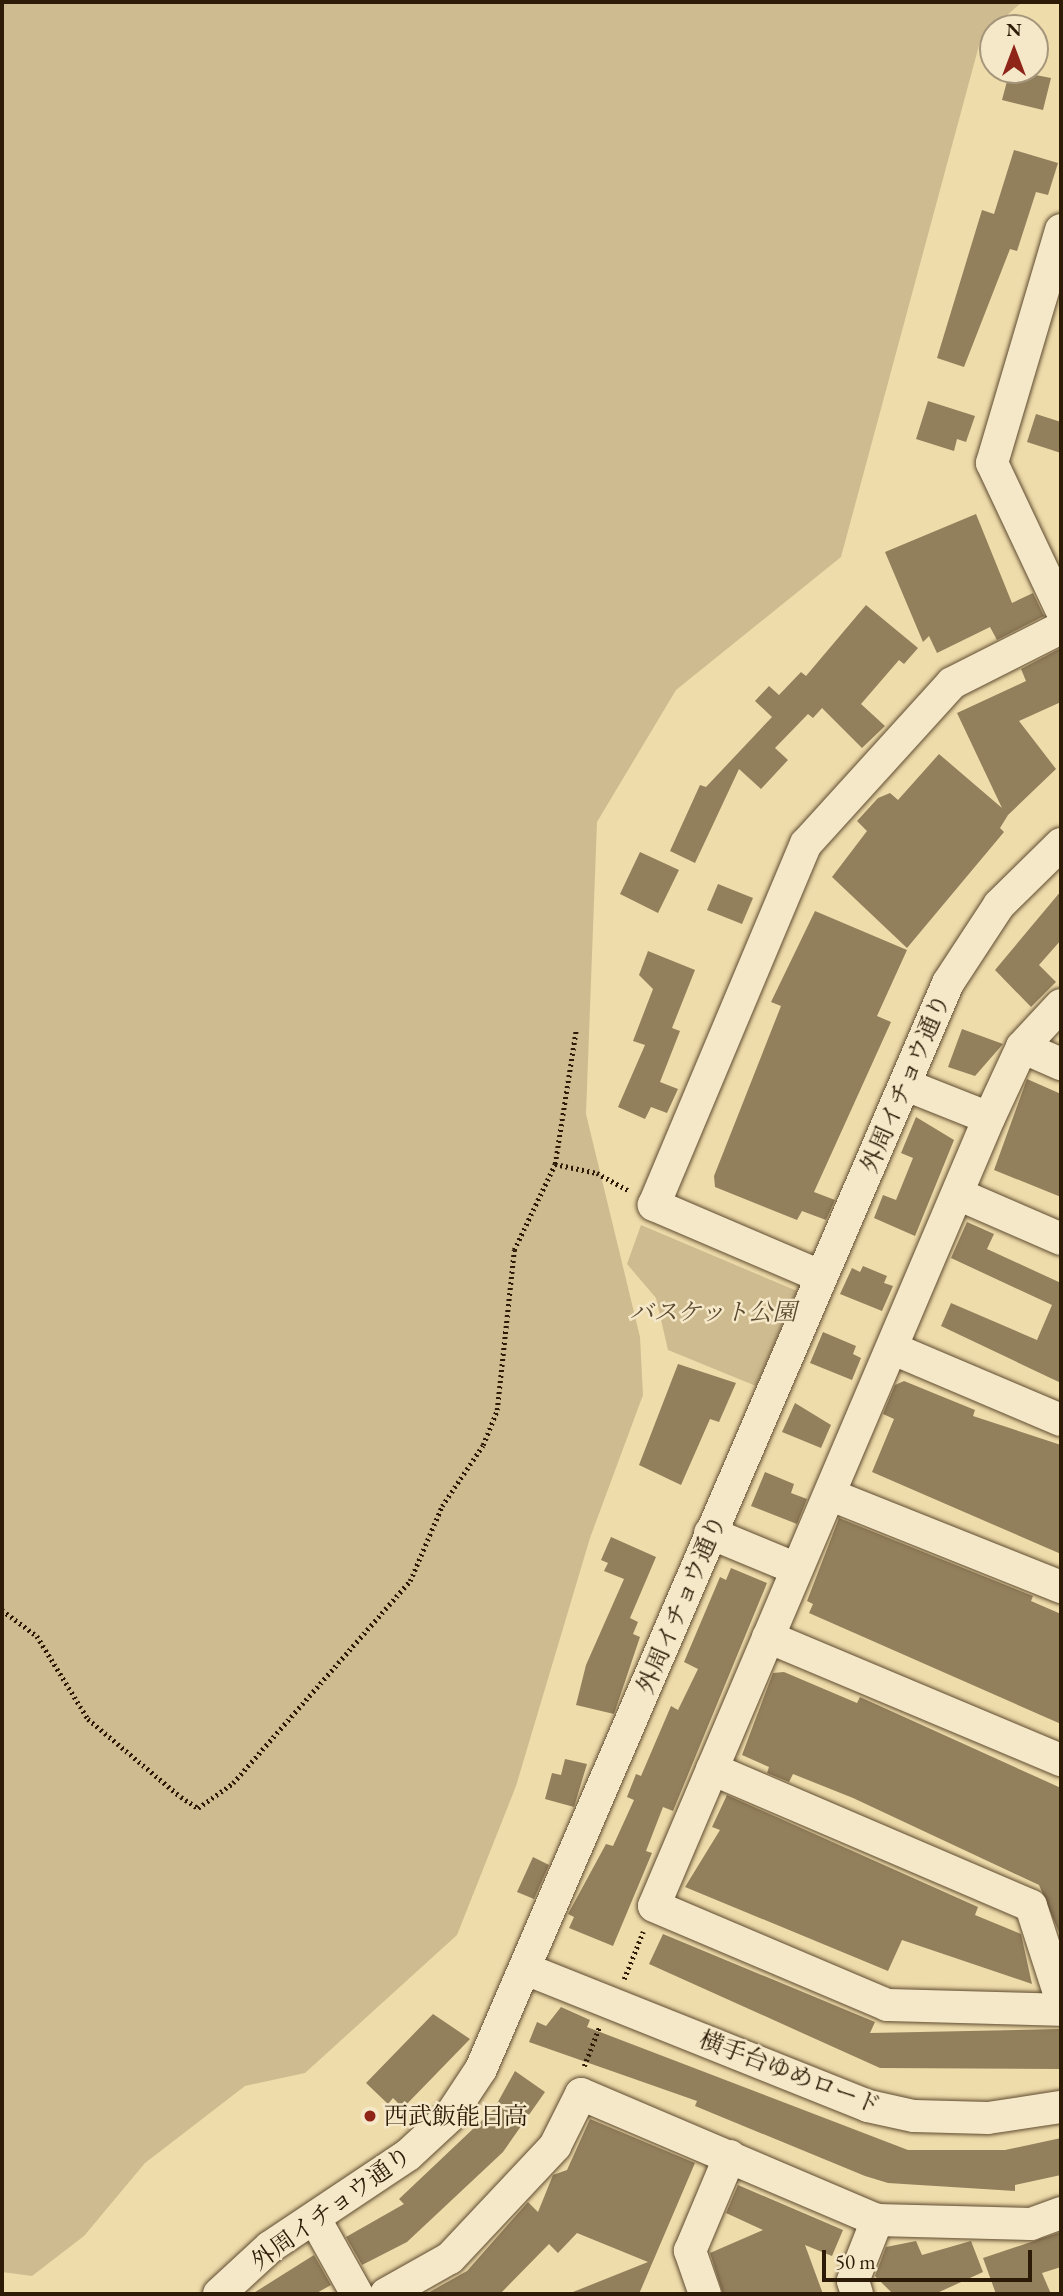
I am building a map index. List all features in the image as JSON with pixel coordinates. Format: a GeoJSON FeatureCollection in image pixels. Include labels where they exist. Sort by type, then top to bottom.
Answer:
{"type":"FeatureCollection","features":[{"type":"Feature","properties":{"kind":"street"},"geometry":{"type":"LineString","coordinates":[[1061,230],[992,463],[1061,609]]}},
{"type":"Feature","properties":{"kind":"street"},"geometry":{"type":"LineString","coordinates":[[820,1276],[654,1205],[806,844],[952,683],[1061,628]]}},
{"type":"Feature","properties":{"kind":"street","name":"外周イチョウ通り"},"geometry":{"type":"LineString","coordinates":[[219,2294],[270,2247],[363,2190],[450,2116],[481,2069],[528,1970],[710,1533],[948,983],[999,905],[1061,844]]}},
{"type":"Feature","properties":{"kind":"street"},"geometry":{"type":"LineString","coordinates":[[1061,1005],[1022,1047],[989,1118],[895,1350],[797,1569],[654,1906],[887,2005],[1061,2010]]}},
{"type":"Feature","properties":{"kind":"street"},"geometry":{"type":"LineString","coordinates":[[1022,1047],[1061,1064]]}},
{"type":"Feature","properties":{"kind":"street"},"geometry":{"type":"LineString","coordinates":[[906,1085],[989,1118]]}},
{"type":"Feature","properties":{"kind":"street"},"geometry":{"type":"LineString","coordinates":[[960,1195],[1061,1239]]}},
{"type":"Feature","properties":{"kind":"street"},"geometry":{"type":"LineString","coordinates":[[895,1350],[1061,1420]]}},
{"type":"Feature","properties":{"kind":"street"},"geometry":{"type":"LineString","coordinates":[[831,1495],[1061,1587]]}},
{"type":"Feature","properties":{"kind":"street"},"geometry":{"type":"LineString","coordinates":[[710,1533],[797,1569]]}},
{"type":"Feature","properties":{"kind":"street"},"geometry":{"type":"LineString","coordinates":[[768,1637],[1061,1760]]}},
{"type":"Feature","properties":{"kind":"street"},"geometry":{"type":"LineString","coordinates":[[712,1769],[1031,1906],[1061,1999]]}},
{"type":"Feature","properties":{"kind":"street","name":"横手台ゆめロード"},"geometry":{"type":"LineString","coordinates":[[528,1970],[868,2106],[914,2116],[988,2118],[1061,2107]]}},
{"type":"Feature","properties":{"kind":"street"},"geometry":{"type":"LineString","coordinates":[[386,2294],[450,2258],[555,2146],[581,2094],[730,2155],[877,2220],[1031,2224],[1061,2213]]}},
{"type":"Feature","properties":{"kind":"street"},"geometry":{"type":"LineString","coordinates":[[705,2294],[690,2251],[730,2155]]}},
{"type":"Feature","properties":{"kind":"street"},"geometry":{"type":"LineString","coordinates":[[315,2219],[357,2294]]}},
{"type":"Feature","properties":{"kind":"street"},"geometry":{"type":"LineString","coordinates":[[857,2294],[853,2281],[877,2220]]}},
{"type":"Feature","properties":{"kind":"path"},"geometry":{"type":"LineString","coordinates":[[2,1610],[37,1636],[88,1719],[181,1797],[198,1808],[233,1783],[410,1581],[443,1506],[483,1446],[497,1410],[514,1250],[555,1164],[576,1030]]}},
{"type":"Feature","properties":{"kind":"path"},"geometry":{"type":"LineString","coordinates":[[555,1164],[597,1173],[654,1205]]}},
{"type":"Feature","properties":{"kind":"path"},"geometry":{"type":"LineString","coordinates":[[622,1983],[654,1906]]}},
{"type":"Feature","properties":{"kind":"path"},"geometry":{"type":"LineString","coordinates":[[581,2094],[582,2072],[603,2015]]}},
{"type":"Feature","properties":{"kind":"green space"},"geometry":{"type":"Polygon","coordinates":[[[2,2],[1022,2],[1008,14],[979,14],[979,45],[841,557],[676,690],[597,822],[586,1114],[640,1337],[643,1395],[590,1538],[516,1786],[457,1935],[305,2073],[245,2086],[145,2163],[84,2236],[32,2276],[2,2272],[2,2]]]}},
{"type":"Feature","properties":{"kind":"green space","name":"バスケット公園"},"geometry":{"type":"Polygon","coordinates":[[[641,1225],[797,1291],[756,1386],[668,1350],[656,1298],[627,1264],[641,1225]]]}},
{"type":"Feature","properties":{"kind":"building"},"geometry":{"type":"Polygon","coordinates":[[[1051,78],[1043,110],[1002,100],[1006,84],[1049,84],[1051,78]]]}},
{"type":"Feature","properties":{"kind":"building"},"geometry":{"type":"Polygon","coordinates":[[[1014,150],[1058,163],[1048,195],[1036,192],[1017,251],[1010,249],[964,367],[937,358],[982,210],[994,214],[1014,150]]]}},
{"type":"Feature","properties":{"kind":"building"},"geometry":{"type":"Polygon","coordinates":[[[928,401],[975,416],[966,442],[957,439],[954,451],[916,439],[928,401]]]}},
{"type":"Feature","properties":{"kind":"building"},"geometry":{"type":"Polygon","coordinates":[[[1036,414],[1061,422],[1061,453],[1027,442],[1036,414]]]}},
{"type":"Feature","properties":{"kind":"building"},"geometry":{"type":"Polygon","coordinates":[[[976,514],[1012,603],[1033,593],[1044,616],[997,640],[990,627],[937,653],[929,636],[923,642],[885,552],[976,514]]]}},
{"type":"Feature","properties":{"kind":"building"},"geometry":{"type":"Polygon","coordinates":[[[866,605],[918,648],[904,664],[899,660],[861,704],[885,726],[862,748],[822,708],[813,718],[808,714],[775,748],[788,760],[761,789],[739,769],[695,863],[670,851],[700,785],[706,787],[772,717],[755,701],[769,686],[779,695],[801,672],[806,676],[866,605]]]}},
{"type":"Feature","properties":{"kind":"building"},"geometry":{"type":"Polygon","coordinates":[[[1061,648],[1061,702],[1019,721],[1056,769],[1008,815],[1000,828],[1004,832],[907,948],[832,877],[867,831],[857,821],[878,798],[890,793],[898,800],[939,754],[1002,808],[957,713],[1026,681],[1021,669],[1061,648]]]}},
{"type":"Feature","properties":{"kind":"building"},"geometry":{"type":"Polygon","coordinates":[[[640,852],[679,870],[658,913],[620,894],[640,852]]]}},
{"type":"Feature","properties":{"kind":"building"},"geometry":{"type":"Polygon","coordinates":[[[718,884],[753,898],[742,924],[707,910],[718,884]]]}},
{"type":"Feature","properties":{"kind":"building"},"geometry":{"type":"Polygon","coordinates":[[[1061,891],[1061,940],[1039,965],[1056,982],[1031,1007],[995,970],[1061,891]]]}},
{"type":"Feature","properties":{"kind":"building"},"geometry":{"type":"Polygon","coordinates":[[[815,911],[907,950],[877,1016],[891,1022],[814,1192],[835,1200],[826,1220],[802,1211],[797,1220],[715,1187],[714,1176],[781,1006],[771,1002],[815,911]]]}},
{"type":"Feature","properties":{"kind":"building"},"geometry":{"type":"Polygon","coordinates":[[[648,951],[695,970],[672,1028],[680,1031],[660,1082],[678,1089],[667,1113],[651,1107],[645,1119],[618,1107],[645,1045],[633,1041],[653,989],[639,975],[648,951]]]}},
{"type":"Feature","properties":{"kind":"building"},"geometry":{"type":"Polygon","coordinates":[[[962,1029],[1003,1044],[975,1076],[948,1067],[962,1029]]]}},
{"type":"Feature","properties":{"kind":"building"},"geometry":{"type":"Polygon","coordinates":[[[1027,1079],[1061,1094],[1061,1197],[994,1170],[1027,1079]]]}},
{"type":"Feature","properties":{"kind":"building"},"geometry":{"type":"Polygon","coordinates":[[[916,1117],[954,1140],[915,1236],[874,1218],[883,1195],[896,1200],[913,1158],[901,1153],[916,1117]]]}},
{"type":"Feature","properties":{"kind":"building"},"geometry":{"type":"Polygon","coordinates":[[[967,1222],[994,1234],[987,1249],[1061,1283],[1061,1383],[941,1326],[951,1303],[1037,1340],[1052,1305],[951,1258],[967,1222]]]}},
{"type":"Feature","properties":{"kind":"building"},"geometry":{"type":"Polygon","coordinates":[[[863,1266],[887,1276],[884,1283],[893,1286],[882,1311],[840,1294],[852,1268],[860,1272],[863,1266]]]}},
{"type":"Feature","properties":{"kind":"building"},"geometry":{"type":"Polygon","coordinates":[[[823,1332],[856,1346],[853,1354],[861,1358],[852,1380],[810,1363],[823,1332]]]}},
{"type":"Feature","properties":{"kind":"building"},"geometry":{"type":"Polygon","coordinates":[[[678,1364],[736,1383],[719,1422],[710,1419],[681,1485],[639,1465],[678,1364]]]}},
{"type":"Feature","properties":{"kind":"building"},"geometry":{"type":"Polygon","coordinates":[[[904,1381],[975,1410],[973,1416],[1061,1445],[1061,1554],[872,1472],[894,1419],[883,1414],[895,1385],[904,1381]]]}},
{"type":"Feature","properties":{"kind":"building"},"geometry":{"type":"Polygon","coordinates":[[[795,1403],[831,1425],[821,1448],[782,1432],[795,1403]]]}},
{"type":"Feature","properties":{"kind":"building"},"geometry":{"type":"Polygon","coordinates":[[[765,1472],[794,1484],[791,1493],[807,1499],[797,1524],[751,1506],[765,1472]]]}},
{"type":"Feature","properties":{"kind":"building"},"geometry":{"type":"Polygon","coordinates":[[[839,1518],[1033,1596],[1031,1601],[1061,1614],[1061,1724],[809,1613],[813,1604],[807,1601],[839,1518]]]}},
{"type":"Feature","properties":{"kind":"building"},"geometry":{"type":"Polygon","coordinates":[[[611,1537],[656,1557],[630,1618],[638,1622],[633,1634],[640,1637],[614,1714],[576,1705],[586,1665],[624,1579],[604,1571],[608,1563],[601,1560],[611,1537]]]}},
{"type":"Feature","properties":{"kind":"building"},"geometry":{"type":"Polygon","coordinates":[[[731,1568],[767,1583],[673,1811],[663,1807],[646,1851],[652,1853],[613,1946],[569,1928],[574,1917],[568,1914],[606,1844],[613,1846],[634,1800],[627,1797],[636,1774],[641,1776],[671,1706],[678,1710],[698,1669],[684,1662],[720,1577],[726,1580],[731,1568]]]}},
{"type":"Feature","properties":{"kind":"building"},"geometry":{"type":"Polygon","coordinates":[[[784,1672],[857,1703],[860,1697],[1061,1788],[1061,1937],[1039,1885],[853,1798],[793,1774],[789,1782],[767,1773],[769,1767],[742,1755],[773,1673],[784,1672]]]}},
{"type":"Feature","properties":{"kind":"building"},"geometry":{"type":"Polygon","coordinates":[[[565,1759],[587,1764],[574,1807],[545,1799],[552,1773],[561,1775],[565,1759]]]}},
{"type":"Feature","properties":{"kind":"building"},"geometry":{"type":"Polygon","coordinates":[[[727,1795],[978,1907],[975,1915],[1021,1934],[1032,1984],[902,1940],[888,1971],[685,1887],[720,1830],[712,1827],[727,1795]]]}},
{"type":"Feature","properties":{"kind":"building"},"geometry":{"type":"Polygon","coordinates":[[[533,1857],[549,1865],[534,1899],[517,1892],[533,1857]]]}},
{"type":"Feature","properties":{"kind":"building"},"geometry":{"type":"Polygon","coordinates":[[[663,1934],[875,2022],[870,2033],[1061,2029],[1061,2069],[880,2068],[649,1964],[663,1934]]]}},
{"type":"Feature","properties":{"kind":"building"},"geometry":{"type":"Polygon","coordinates":[[[561,2007],[590,2020],[587,2027],[908,2150],[1005,2150],[1061,2138],[1061,2175],[1015,2185],[1015,2191],[888,2183],[865,2176],[695,2106],[697,2101],[529,2042],[537,2022],[546,2026],[561,2007]]]}},
{"type":"Feature","properties":{"kind":"building"},"geometry":{"type":"Polygon","coordinates":[[[433,2014],[470,2039],[403,2108],[393,2098],[388,2104],[366,2083],[433,2014]]]}},
{"type":"Feature","properties":{"kind":"building"},"geometry":{"type":"Polygon","coordinates":[[[515,2071],[545,2092],[503,2152],[407,2242],[362,2265],[346,2237],[404,2204],[399,2199],[494,2109],[515,2071]]]}},
{"type":"Feature","properties":{"kind":"building"},"geometry":{"type":"Polygon","coordinates":[[[590,2119],[695,2163],[639,2294],[568,2294],[648,2262],[577,2233],[558,2253],[549,2244],[500,2294],[426,2294],[467,2271],[528,2202],[538,2212],[553,2175],[567,2170],[590,2119]]]}},
{"type":"Feature","properties":{"kind":"building"},"geometry":{"type":"Polygon","coordinates":[[[738,2185],[843,2230],[832,2256],[805,2245],[823,2294],[723,2294],[710,2253],[763,2230],[726,2213],[738,2185]]]}},
{"type":"Feature","properties":{"kind":"building"},"geometry":{"type":"Polygon","coordinates":[[[1061,2232],[1061,2267],[1042,2273],[1051,2294],[996,2294],[983,2258],[1061,2232]]]}},
{"type":"Feature","properties":{"kind":"building"},"geometry":{"type":"Polygon","coordinates":[[[916,2241],[922,2255],[971,2241],[983,2272],[935,2294],[893,2294],[875,2276],[886,2247],[916,2241]]]}},
{"type":"Feature","properties":{"kind":"building"},"geometry":{"type":"Polygon","coordinates":[[[314,2255],[331,2285],[315,2294],[252,2294],[314,2255]]]}},
{"type":"Feature","properties":{"kind":"place","name":"西武飯能日高"},"geometry":{"type":"Point","coordinates":[370,2116]}}]}
